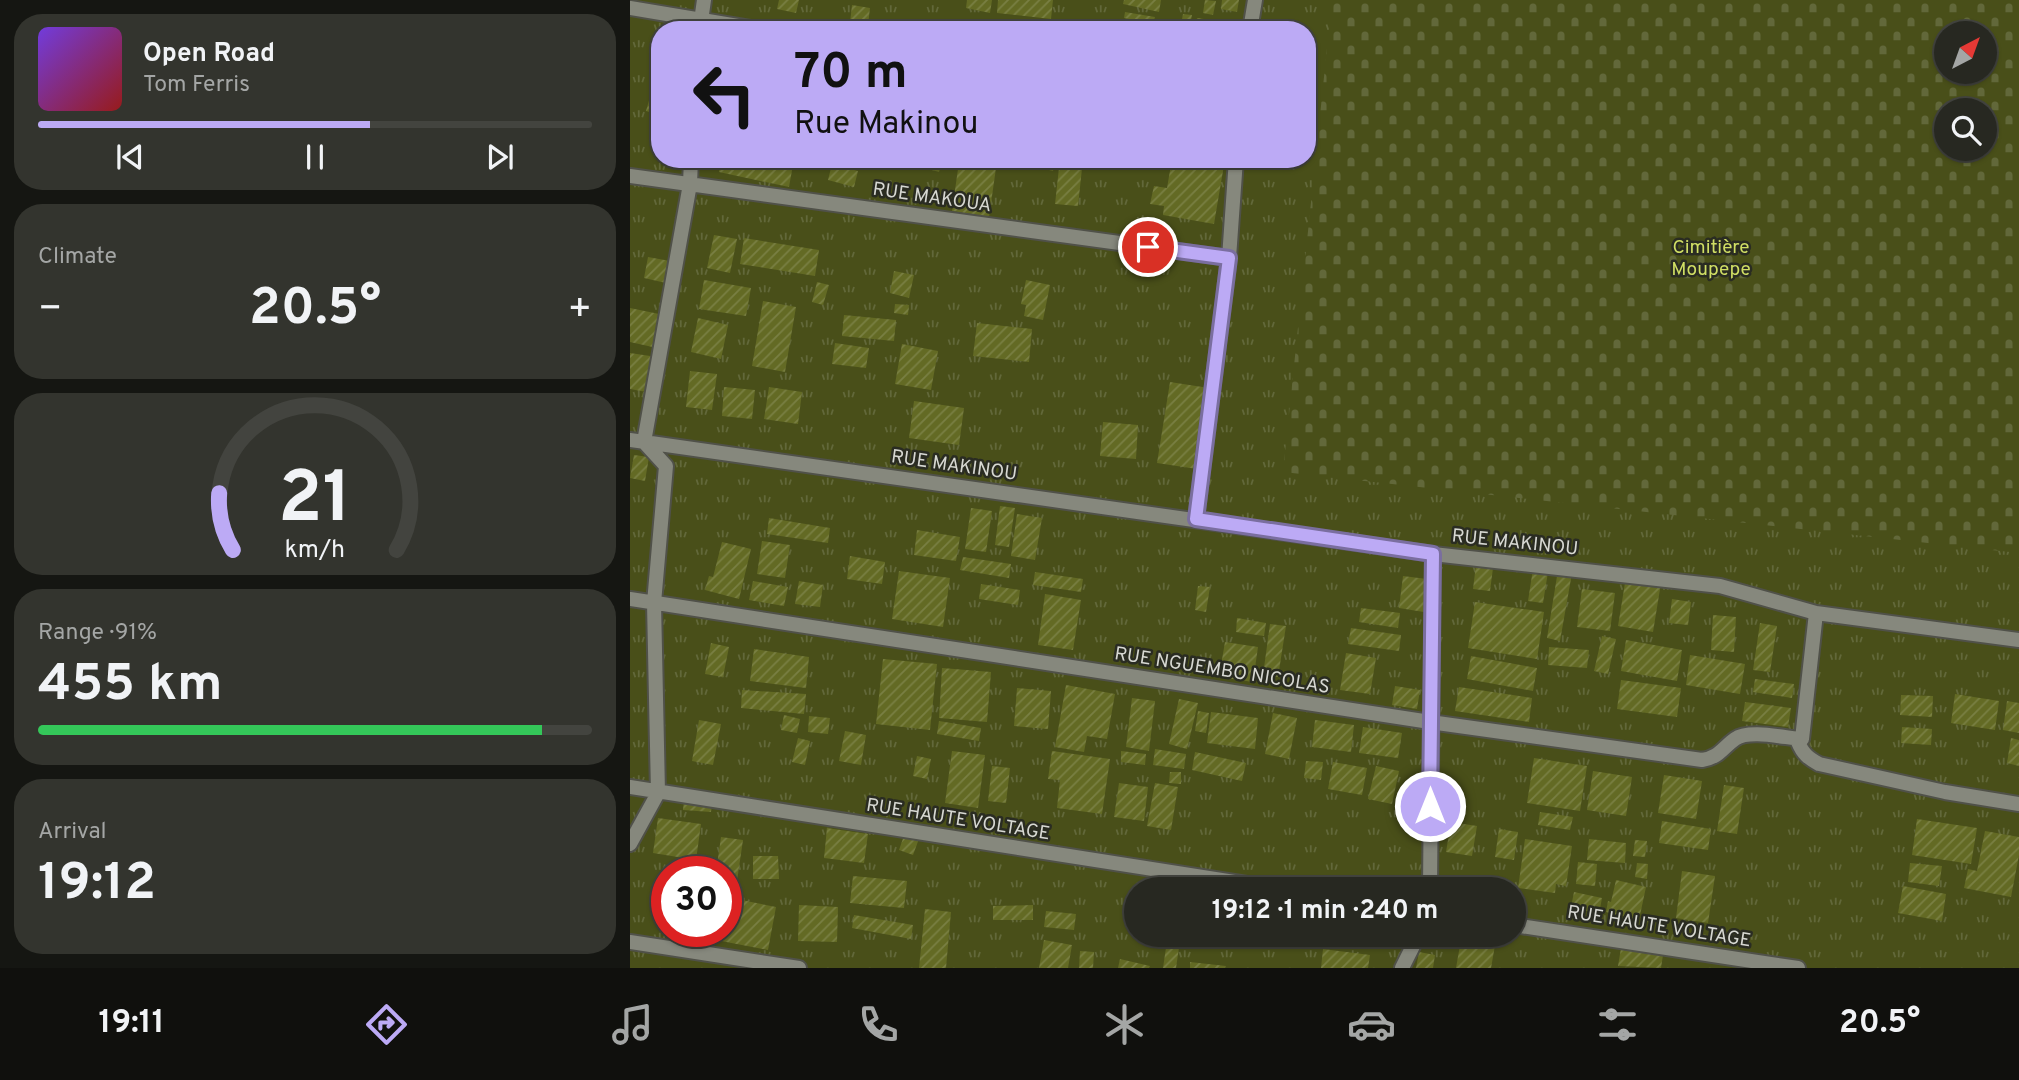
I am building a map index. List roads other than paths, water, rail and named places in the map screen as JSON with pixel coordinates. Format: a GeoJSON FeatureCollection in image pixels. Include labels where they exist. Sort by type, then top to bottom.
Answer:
{"type":"FeatureCollection","features":[{"type":"Feature","properties":{"kind":"street"},"geometry":{"type":"LineString","coordinates":[[701,21],[704,0]]}},
{"type":"Feature","properties":{"kind":"street"},"geometry":{"type":"LineString","coordinates":[[1252,21],[1255,0]]}},
{"type":"Feature","properties":{"kind":"street"},"geometry":{"type":"LineString","coordinates":[[630,8],[684,21]]}},
{"type":"Feature","properties":{"kind":"street"},"geometry":{"type":"LineString","coordinates":[[630,844],[658,793],[654,603],[666,466],[637,441],[690,184],[691,168]]}},
{"type":"Feature","properties":{"kind":"street"},"geometry":{"type":"LineString","coordinates":[[1196,519],[1229,258],[1235,168]]}},
{"type":"Feature","properties":{"kind":"street","name":"RUE MAKOUA"},"geometry":{"type":"LineString","coordinates":[[630,176],[1229,258]]}},
{"type":"Feature","properties":{"kind":"street","name":"RUE MAKINOU"},"geometry":{"type":"LineString","coordinates":[[637,441],[1433,554],[1720,586],[1816,612],[2019,640]]}},
{"type":"Feature","properties":{"kind":"street"},"geometry":{"type":"LineString","coordinates":[[1430,877],[1433,554]]}},
{"type":"Feature","properties":{"kind":"street","name":"RUE NGUEMBO NICOLAS"},"geometry":{"type":"LineString","coordinates":[[630,599],[1430,722],[1702,760],[1714,758],[1737,737],[1752,734],[1802,739]]}},
{"type":"Feature","properties":{"kind":"street"},"geometry":{"type":"LineString","coordinates":[[1816,612],[1802,739],[1798,742],[1808,759],[1819,764],[1945,792],[2019,804]]}},
{"type":"Feature","properties":{"kind":"street","name":"RUE HAUTE VOLTAGE"},"geometry":{"type":"LineString","coordinates":[[630,787],[1202,877]]}},
{"type":"Feature","properties":{"kind":"street","name":"RUE HAUTE VOLTAGE"},"geometry":{"type":"LineString","coordinates":[[1526,927],[1798,968]]}},
{"type":"Feature","properties":{"kind":"street"},"geometry":{"type":"LineString","coordinates":[[630,942],[799,968]]}},
{"type":"Feature","properties":{"kind":"street"},"geometry":{"type":"LineString","coordinates":[[1402,968],[1412,947]]}},
{"type":"Feature","properties":{"kind":"park label","name":"Cimitière Moupepe"},"geometry":{"type":"Point","coordinates":[1711,259]}}]}
